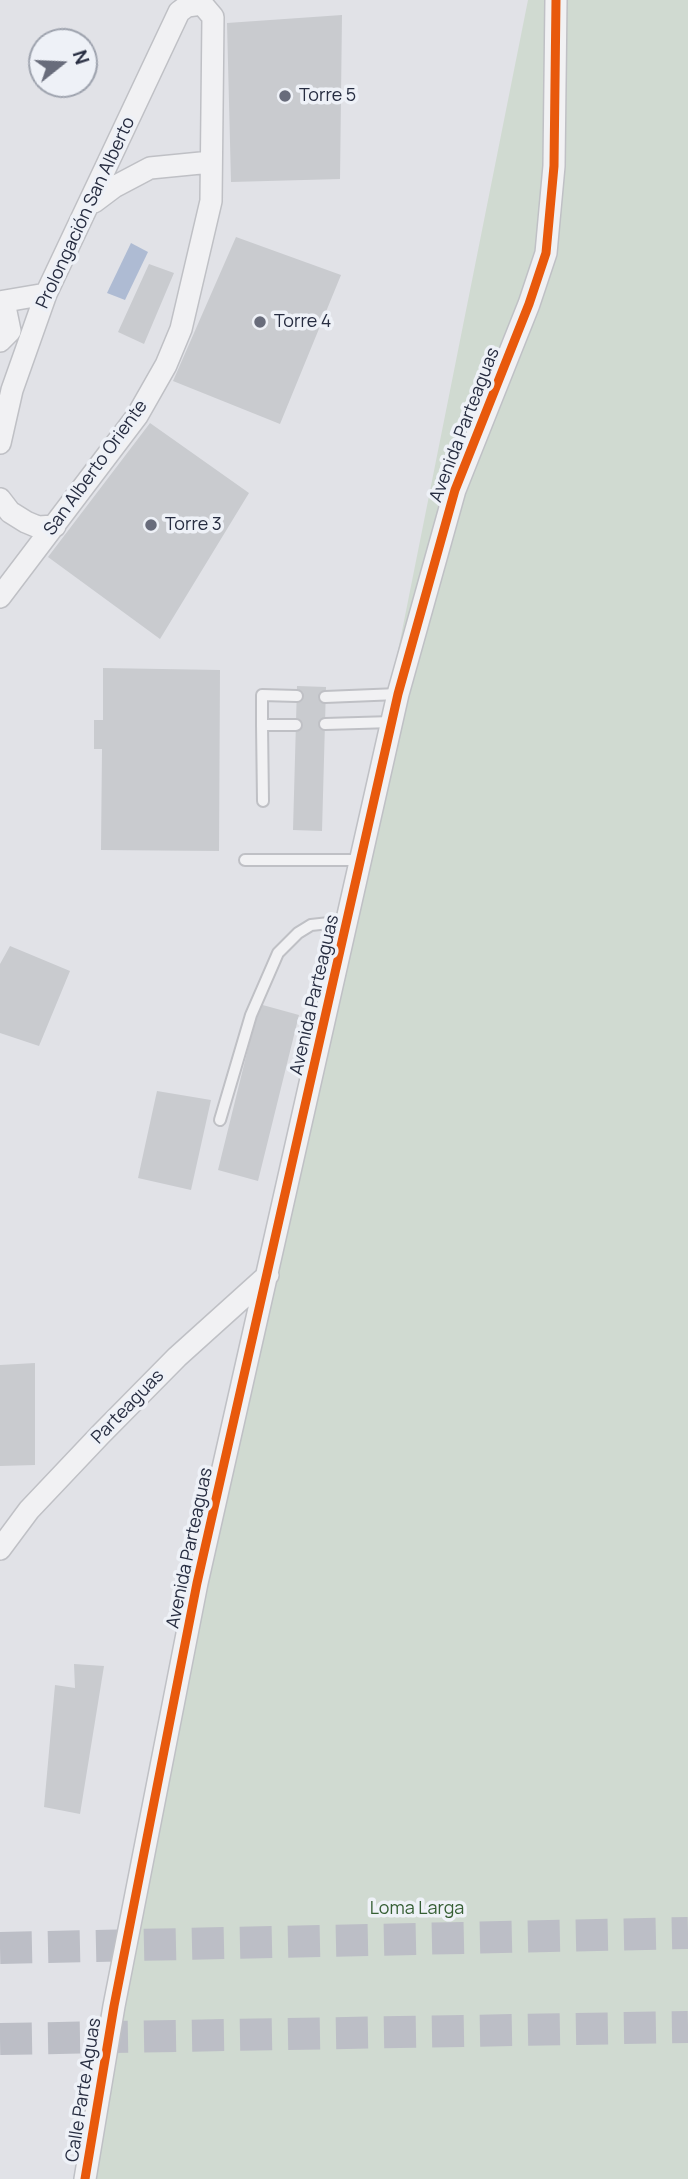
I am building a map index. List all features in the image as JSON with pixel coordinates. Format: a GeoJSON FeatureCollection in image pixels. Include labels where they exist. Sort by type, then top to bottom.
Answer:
{"type":"FeatureCollection","features":[{"type":"Feature","properties":{"kind":"street","name":"Avenida Parteaguas"},"geometry":{"type":"LineString","coordinates":[[114,2006],[197,1583],[398,694],[455,490],[529,304],[545,253],[554,166],[556,0]]}},
{"type":"Feature","properties":{"kind":"street","name":"San Alberto Oriente"},"geometry":{"type":"LineString","coordinates":[[0,597],[137,416],[166,365],[181,329],[211,201],[213,17],[202,4]]}},
{"type":"Feature","properties":{"kind":"street","name":"Prolongación San Alberto"},"geometry":{"type":"LineString","coordinates":[[0,443],[12,390],[46,294],[90,206],[179,12],[187,6],[202,4]]}},
{"type":"Feature","properties":{"kind":"street"},"geometry":{"type":"LineString","coordinates":[[90,206],[114,187],[150,167],[211,162]]}},
{"type":"Feature","properties":{"kind":"street"},"geometry":{"type":"LineString","coordinates":[[0,341],[10,331],[2,302],[46,294]]}},
{"type":"Feature","properties":{"kind":"street"},"geometry":{"type":"LineString","coordinates":[[0,367],[12,390]]}},
{"type":"Feature","properties":{"kind":"street"},"geometry":{"type":"LineString","coordinates":[[0,499],[10,512],[26,522],[38,527],[55,526]]}},
{"type":"Feature","properties":{"kind":"street","name":"Parteaguas"},"geometry":{"type":"LineString","coordinates":[[0,1549],[29,1510],[110,1425],[177,1357],[268,1275]]}},
{"type":"Feature","properties":{"kind":"street","name":"Calle Parte Aguas"},"geometry":{"type":"LineString","coordinates":[[85,2179],[114,2006]]}},
{"type":"Feature","properties":{"kind":"lane"},"geometry":{"type":"LineString","coordinates":[[326,697],[398,694]]}},
{"type":"Feature","properties":{"kind":"lane"},"geometry":{"type":"LineString","coordinates":[[263,801],[262,695],[297,696]]}},
{"type":"Feature","properties":{"kind":"lane"},"geometry":{"type":"LineString","coordinates":[[325,724],[392,722]]}},
{"type":"Feature","properties":{"kind":"lane"},"geometry":{"type":"LineString","coordinates":[[262,725],[296,726]]}},
{"type":"Feature","properties":{"kind":"lane"},"geometry":{"type":"LineString","coordinates":[[245,860],[362,860]]}},
{"type":"Feature","properties":{"kind":"lane"},"geometry":{"type":"LineString","coordinates":[[220,1121],[251,1015],[278,953],[298,933],[311,925],[347,921]]}},
{"type":"Feature","properties":{"kind":"green space","name":"Loma Larga"},"geometry":{"type":"Polygon","coordinates":[[[528,0],[688,0],[688,2179],[91,2179],[264,1278],[400,641],[528,0]]]}},
{"type":"Feature","properties":{"kind":"water"},"geometry":{"type":"Polygon","coordinates":[[[131,243],[148,252],[125,300],[107,293],[131,243]]]}},
{"type":"Feature","properties":{"kind":"building","name":"Torre 5"},"geometry":{"type":"Polygon","coordinates":[[[342,15],[340,179],[231,182],[227,23],[342,15]]]}},
{"type":"Feature","properties":{"kind":"building","name":"Torre 4"},"geometry":{"type":"Polygon","coordinates":[[[236,237],[341,275],[280,424],[173,381],[236,237]]]}},
{"type":"Feature","properties":{"kind":"building"},"geometry":{"type":"Polygon","coordinates":[[[149,264],[174,273],[144,344],[118,332],[149,264]]]}},
{"type":"Feature","properties":{"kind":"building","name":"Torre 3"},"geometry":{"type":"Polygon","coordinates":[[[150,423],[249,493],[160,639],[48,557],[150,423]]]}},
{"type":"Feature","properties":{"kind":"building"},"geometry":{"type":"Polygon","coordinates":[[[103,668],[220,670],[219,851],[101,850],[102,749],[94,749],[94,720],[103,720],[103,668]]]}},
{"type":"Feature","properties":{"kind":"building"},"geometry":{"type":"Polygon","coordinates":[[[297,686],[326,687],[322,831],[293,830],[297,686]]]}},
{"type":"Feature","properties":{"kind":"building"},"geometry":{"type":"Polygon","coordinates":[[[10,946],[70,971],[39,1046],[0,1033],[0,964],[10,946]]]}},
{"type":"Feature","properties":{"kind":"building"},"geometry":{"type":"Polygon","coordinates":[[[259,1004],[299,1015],[258,1181],[218,1170],[259,1004]]]}},
{"type":"Feature","properties":{"kind":"building"},"geometry":{"type":"Polygon","coordinates":[[[157,1091],[211,1100],[191,1190],[138,1178],[157,1091]]]}},
{"type":"Feature","properties":{"kind":"building"},"geometry":{"type":"Polygon","coordinates":[[[35,1363],[35,1465],[0,1466],[0,1365],[35,1363]]]}},
{"type":"Feature","properties":{"kind":"building"},"geometry":{"type":"Polygon","coordinates":[[[74,1664],[104,1666],[80,1814],[44,1807],[55,1685],[75,1688],[74,1664]]]}},
{"type":"Feature","properties":{"kind":"tunnel"},"geometry":{"type":"LineString","coordinates":[[0,1948],[688,1933]]}},
{"type":"Feature","properties":{"kind":"tunnel"},"geometry":{"type":"LineString","coordinates":[[0,2039],[688,2027]]}},
{"type":"Feature","properties":{"kind":"cycle path"},"geometry":{"type":"LineString","coordinates":[[85,2179],[114,2006],[197,1583],[398,694],[455,490],[529,304],[546,253],[554,166],[556,0]]}},
{"type":"Feature","properties":{"kind":"place","name":"Torre 5"},"geometry":{"type":"Point","coordinates":[285,96]}},
{"type":"Feature","properties":{"kind":"place","name":"Torre 4"},"geometry":{"type":"Point","coordinates":[260,322]}},
{"type":"Feature","properties":{"kind":"place","name":"Torre 3"},"geometry":{"type":"Point","coordinates":[151,525]}}]}
